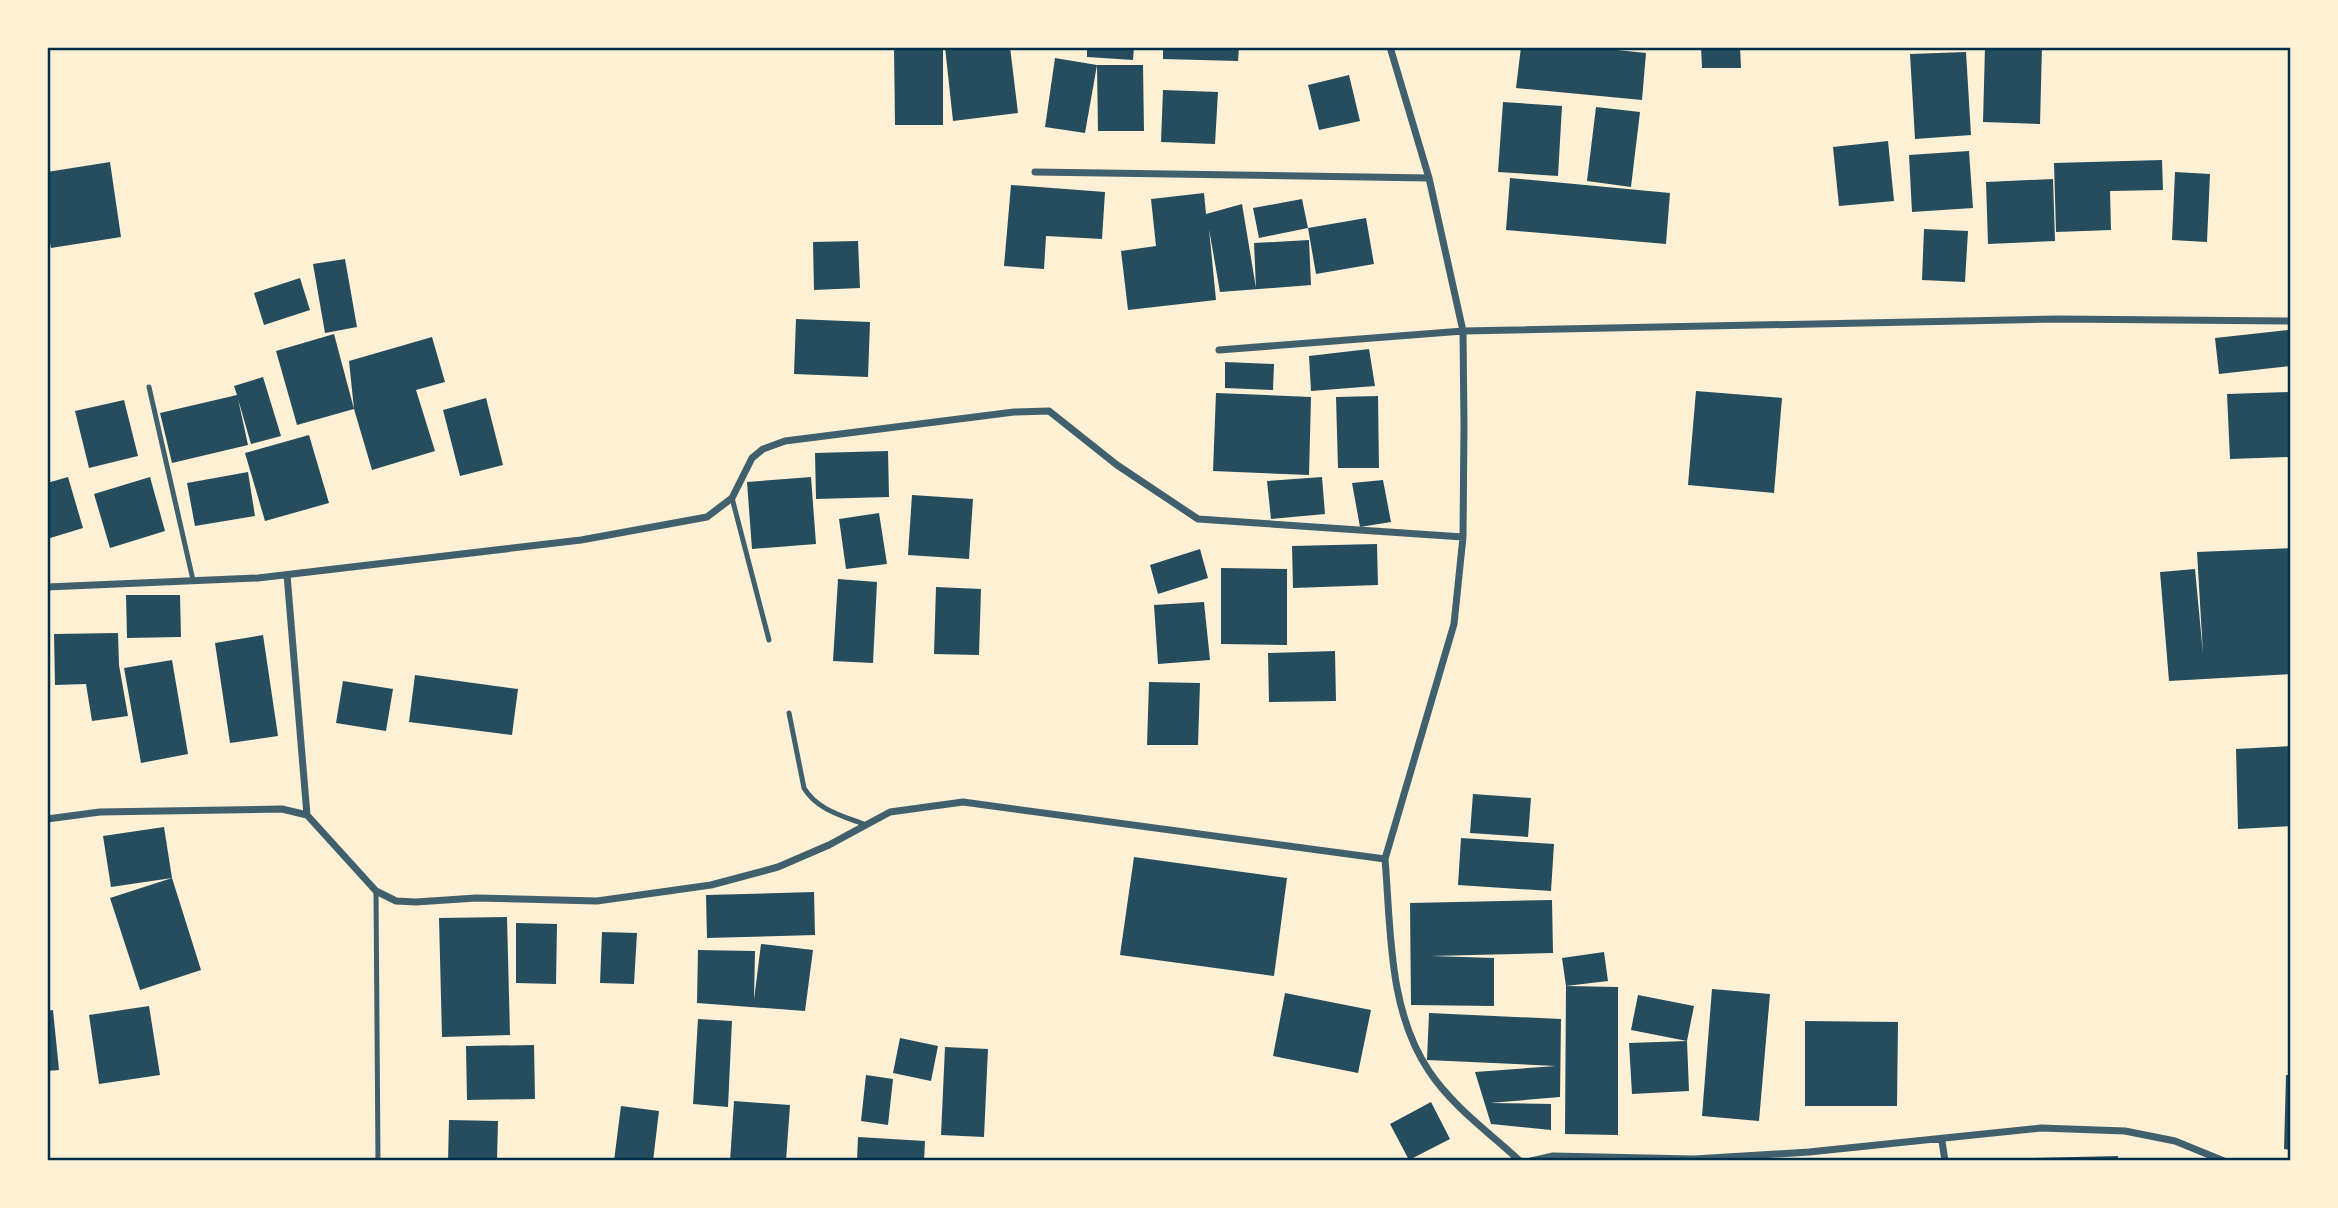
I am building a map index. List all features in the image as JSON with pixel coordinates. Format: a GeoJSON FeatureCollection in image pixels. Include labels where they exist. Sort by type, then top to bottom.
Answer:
{"type":"FeatureCollection","features":[{"type":"Feature","properties":{"kind":"street"},"geometry":{"type":"LineString","coordinates":[[1390,47],[1429,178],[1437,227],[1463,331],[1463,537],[1454,624],[1385,859],[1398,996],[1412,1043],[1430,1073],[1448,1095],[1520,1161]]}},
{"type":"Feature","properties":{"kind":"street"},"geometry":{"type":"LineString","coordinates":[[1035,172],[1429,178]]}},
{"type":"Feature","properties":{"kind":"street"},"geometry":{"type":"LineString","coordinates":[[1219,351],[1463,331],[2056,319],[2291,321]]}},
{"type":"Feature","properties":{"kind":"street"},"geometry":{"type":"LineString","coordinates":[[47,587],[287,575],[581,540],[706,517],[732,498],[752,458],[763,449],[785,441],[1014,412],[1049,411],[1117,465],[1199,519],[1463,537]]}},
{"type":"Feature","properties":{"kind":"street"},"geometry":{"type":"LineString","coordinates":[[287,575],[307,815]]}},
{"type":"Feature","properties":{"kind":"street"},"geometry":{"type":"LineString","coordinates":[[47,819],[100,812],[282,809],[307,815],[376,891],[396,901],[406,902],[476,898],[597,901],[711,885],[779,867],[890,812],[963,802],[1385,859]]}},
{"type":"Feature","properties":{"kind":"street"},"geometry":{"type":"LineString","coordinates":[[1531,1161],[1553,1156],[1694,1159],[1942,1141],[1989,1132],[2041,1128],[2125,1130],[2175,1141],[2224,1161]]}},
{"type":"Feature","properties":{"kind":"street"},"geometry":{"type":"LineString","coordinates":[[1942,1141],[1945,1161]]}},
{"type":"Feature","properties":{"kind":"lane"},"geometry":{"type":"LineString","coordinates":[[149,387],[193,580]]}},
{"type":"Feature","properties":{"kind":"lane"},"geometry":{"type":"LineString","coordinates":[[732,498],[769,640]]}},
{"type":"Feature","properties":{"kind":"lane"},"geometry":{"type":"LineString","coordinates":[[789,713],[804,788],[809,797],[817,805],[866,825]]}},
{"type":"Feature","properties":{"kind":"lane"},"geometry":{"type":"LineString","coordinates":[[376,891],[378,1161]]}},
{"type":"Feature","properties":{"kind":"building"},"geometry":{"type":"Polygon","coordinates":[[[894,47],[943,47],[943,125],[895,125],[894,47]]]}},
{"type":"Feature","properties":{"kind":"building"},"geometry":{"type":"Polygon","coordinates":[[[945,47],[1010,47],[1018,113],[953,121],[945,47]]]}},
{"type":"Feature","properties":{"kind":"building"},"geometry":{"type":"Polygon","coordinates":[[[1087,47],[1134,47],[1133,60],[1087,57],[1087,47]]]}},
{"type":"Feature","properties":{"kind":"building"},"geometry":{"type":"Polygon","coordinates":[[[1163,47],[1239,47],[1238,61],[1163,59],[1163,47]]]}},
{"type":"Feature","properties":{"kind":"building"},"geometry":{"type":"Polygon","coordinates":[[[1521,47],[1589,47],[1646,53],[1642,100],[1516,88],[1521,47]]]}},
{"type":"Feature","properties":{"kind":"building"},"geometry":{"type":"Polygon","coordinates":[[[1701,47],[1740,47],[1741,68],[1702,68],[1701,47]]]}},
{"type":"Feature","properties":{"kind":"building"},"geometry":{"type":"Polygon","coordinates":[[[1985,47],[2042,47],[2040,124],[1983,122],[1985,47]]]}},
{"type":"Feature","properties":{"kind":"building"},"geometry":{"type":"Polygon","coordinates":[[[1966,52],[1971,135],[1915,139],[1910,54],[1966,52]]]}},
{"type":"Feature","properties":{"kind":"building"},"geometry":{"type":"Polygon","coordinates":[[[1055,58],[1097,65],[1085,133],[1045,127],[1055,58]]]}},
{"type":"Feature","properties":{"kind":"building"},"geometry":{"type":"Polygon","coordinates":[[[1097,65],[1143,65],[1144,131],[1098,131],[1097,65]]]}},
{"type":"Feature","properties":{"kind":"building"},"geometry":{"type":"Polygon","coordinates":[[[1349,75],[1360,121],[1319,130],[1308,85],[1349,75]]]}},
{"type":"Feature","properties":{"kind":"building"},"geometry":{"type":"Polygon","coordinates":[[[1163,90],[1218,92],[1215,144],[1161,142],[1163,90]]]}},
{"type":"Feature","properties":{"kind":"building"},"geometry":{"type":"Polygon","coordinates":[[[1503,102],[1562,106],[1558,176],[1498,172],[1503,102]]]}},
{"type":"Feature","properties":{"kind":"building"},"geometry":{"type":"Polygon","coordinates":[[[1596,107],[1640,112],[1631,187],[1587,181],[1596,107]]]}},
{"type":"Feature","properties":{"kind":"building"},"geometry":{"type":"Polygon","coordinates":[[[1888,141],[1894,201],[1839,206],[1833,147],[1888,141]]]}},
{"type":"Feature","properties":{"kind":"building"},"geometry":{"type":"Polygon","coordinates":[[[1969,151],[1973,208],[1912,212],[1909,155],[1969,151]]]}},
{"type":"Feature","properties":{"kind":"building"},"geometry":{"type":"Polygon","coordinates":[[[2162,160],[2163,190],[2110,191],[2111,230],[2056,232],[2054,163],[2162,160]]]}},
{"type":"Feature","properties":{"kind":"building"},"geometry":{"type":"Polygon","coordinates":[[[110,162],[121,237],[51,248],[47,227],[47,172],[110,162]]]}},
{"type":"Feature","properties":{"kind":"building"},"geometry":{"type":"Polygon","coordinates":[[[2175,172],[2210,174],[2207,242],[2172,240],[2175,172]]]}},
{"type":"Feature","properties":{"kind":"building"},"geometry":{"type":"Polygon","coordinates":[[[1510,178],[1670,193],[1666,244],[1506,230],[1510,178]]]}},
{"type":"Feature","properties":{"kind":"building"},"geometry":{"type":"Polygon","coordinates":[[[2053,179],[2055,241],[1988,244],[1986,182],[2053,179]]]}},
{"type":"Feature","properties":{"kind":"building"},"geometry":{"type":"Polygon","coordinates":[[[1011,185],[1105,192],[1102,239],[1046,236],[1044,269],[1004,266],[1011,185]]]}},
{"type":"Feature","properties":{"kind":"building"},"geometry":{"type":"Polygon","coordinates":[[[1204,193],[1206,214],[1242,204],[1256,288],[1254,243],[1309,240],[1311,285],[1220,292],[1209,229],[1216,300],[1128,310],[1121,251],[1156,246],[1151,199],[1204,193]]]}},
{"type":"Feature","properties":{"kind":"building"},"geometry":{"type":"Polygon","coordinates":[[[1302,199],[1308,228],[1259,238],[1253,208],[1302,199]]]}},
{"type":"Feature","properties":{"kind":"building"},"geometry":{"type":"Polygon","coordinates":[[[1366,218],[1374,264],[1316,274],[1308,228],[1366,218]]]}},
{"type":"Feature","properties":{"kind":"building"},"geometry":{"type":"Polygon","coordinates":[[[1924,229],[1968,231],[1965,282],[1922,280],[1924,229]]]}},
{"type":"Feature","properties":{"kind":"building"},"geometry":{"type":"Polygon","coordinates":[[[858,241],[860,288],[814,290],[813,242],[858,241]]]}},
{"type":"Feature","properties":{"kind":"building"},"geometry":{"type":"Polygon","coordinates":[[[345,259],[357,327],[325,333],[313,264],[345,259]]]}},
{"type":"Feature","properties":{"kind":"building"},"geometry":{"type":"Polygon","coordinates":[[[300,278],[310,310],[264,325],[254,293],[300,278]]]}},
{"type":"Feature","properties":{"kind":"building"},"geometry":{"type":"Polygon","coordinates":[[[796,319],[870,322],[868,377],[794,374],[796,319]]]}},
{"type":"Feature","properties":{"kind":"building"},"geometry":{"type":"Polygon","coordinates":[[[2289,330],[2291,366],[2219,374],[2215,338],[2289,330]]]}},
{"type":"Feature","properties":{"kind":"building"},"geometry":{"type":"Polygon","coordinates":[[[334,334],[354,409],[297,425],[276,351],[334,334]]]}},
{"type":"Feature","properties":{"kind":"building"},"geometry":{"type":"Polygon","coordinates":[[[432,337],[445,382],[416,390],[435,451],[372,470],[354,409],[349,361],[432,337]]]}},
{"type":"Feature","properties":{"kind":"building"},"geometry":{"type":"Polygon","coordinates":[[[1369,349],[1375,386],[1311,391],[1309,356],[1369,349]]]}},
{"type":"Feature","properties":{"kind":"building"},"geometry":{"type":"Polygon","coordinates":[[[1225,362],[1274,364],[1273,390],[1225,388],[1225,362]]]}},
{"type":"Feature","properties":{"kind":"building"},"geometry":{"type":"Polygon","coordinates":[[[263,377],[281,436],[251,444],[238,399],[248,445],[172,463],[160,413],[237,395],[234,386],[263,377]]]}},
{"type":"Feature","properties":{"kind":"building"},"geometry":{"type":"Polygon","coordinates":[[[1696,391],[1782,398],[1774,493],[1688,485],[1696,391]]]}},
{"type":"Feature","properties":{"kind":"building"},"geometry":{"type":"Polygon","coordinates":[[[2291,392],[2291,457],[2230,459],[2227,394],[2291,392]]]}},
{"type":"Feature","properties":{"kind":"building"},"geometry":{"type":"Polygon","coordinates":[[[1216,393],[1311,397],[1309,475],[1213,471],[1216,393]]]}},
{"type":"Feature","properties":{"kind":"building"},"geometry":{"type":"Polygon","coordinates":[[[1378,396],[1379,468],[1338,468],[1336,397],[1378,396]]]}},
{"type":"Feature","properties":{"kind":"building"},"geometry":{"type":"Polygon","coordinates":[[[486,398],[503,465],[460,476],[443,410],[486,398]]]}},
{"type":"Feature","properties":{"kind":"building"},"geometry":{"type":"Polygon","coordinates":[[[124,400],[138,456],[89,468],[75,411],[124,400]]]}},
{"type":"Feature","properties":{"kind":"building"},"geometry":{"type":"Polygon","coordinates":[[[309,435],[329,503],[265,521],[245,453],[309,435]]]}},
{"type":"Feature","properties":{"kind":"building"},"geometry":{"type":"Polygon","coordinates":[[[888,451],[889,497],[816,499],[815,453],[888,451]]]}},
{"type":"Feature","properties":{"kind":"building"},"geometry":{"type":"Polygon","coordinates":[[[248,472],[255,516],[195,526],[187,483],[248,472]]]}},
{"type":"Feature","properties":{"kind":"building"},"geometry":{"type":"Polygon","coordinates":[[[68,477],[83,528],[47,539],[47,483],[68,477]]]}},
{"type":"Feature","properties":{"kind":"building"},"geometry":{"type":"Polygon","coordinates":[[[150,477],[165,531],[110,548],[94,494],[150,477]]]}},
{"type":"Feature","properties":{"kind":"building"},"geometry":{"type":"Polygon","coordinates":[[[811,477],[816,544],[752,549],[747,482],[811,477]]]}},
{"type":"Feature","properties":{"kind":"building"},"geometry":{"type":"Polygon","coordinates":[[[1322,477],[1325,514],[1271,519],[1267,481],[1322,477]]]}},
{"type":"Feature","properties":{"kind":"building"},"geometry":{"type":"Polygon","coordinates":[[[1383,480],[1391,522],[1360,527],[1352,483],[1383,480]]]}},
{"type":"Feature","properties":{"kind":"building"},"geometry":{"type":"Polygon","coordinates":[[[912,495],[973,499],[969,559],[908,555],[912,495]]]}},
{"type":"Feature","properties":{"kind":"building"},"geometry":{"type":"Polygon","coordinates":[[[879,513],[887,564],[846,569],[839,519],[879,513]]]}},
{"type":"Feature","properties":{"kind":"building"},"geometry":{"type":"Polygon","coordinates":[[[1377,544],[1378,585],[1293,588],[1292,546],[1377,544]]]}},
{"type":"Feature","properties":{"kind":"building"},"geometry":{"type":"Polygon","coordinates":[[[2291,548],[2291,674],[2169,681],[2160,572],[2195,569],[2203,654],[2197,552],[2291,548]]]}},
{"type":"Feature","properties":{"kind":"building"},"geometry":{"type":"Polygon","coordinates":[[[1200,549],[1208,578],[1158,594],[1150,565],[1200,549]]]}},
{"type":"Feature","properties":{"kind":"building"},"geometry":{"type":"Polygon","coordinates":[[[1221,568],[1287,569],[1287,645],[1221,644],[1221,568]]]}},
{"type":"Feature","properties":{"kind":"building"},"geometry":{"type":"Polygon","coordinates":[[[838,579],[877,582],[873,663],[833,661],[838,579]]]}},
{"type":"Feature","properties":{"kind":"building"},"geometry":{"type":"Polygon","coordinates":[[[936,587],[981,589],[979,655],[934,654],[936,587]]]}},
{"type":"Feature","properties":{"kind":"building"},"geometry":{"type":"Polygon","coordinates":[[[126,595],[180,595],[181,637],[127,638],[126,595]]]}},
{"type":"Feature","properties":{"kind":"building"},"geometry":{"type":"Polygon","coordinates":[[[1204,602],[1210,660],[1158,664],[1154,605],[1204,602]]]}},
{"type":"Feature","properties":{"kind":"building"},"geometry":{"type":"Polygon","coordinates":[[[118,633],[119,665],[128,716],[92,721],[86,684],[55,685],[54,634],[118,633]]]}},
{"type":"Feature","properties":{"kind":"building"},"geometry":{"type":"Polygon","coordinates":[[[263,635],[278,736],[230,743],[215,643],[263,635]]]}},
{"type":"Feature","properties":{"kind":"building"},"geometry":{"type":"Polygon","coordinates":[[[1335,651],[1336,701],[1269,702],[1268,653],[1335,651]]]}},
{"type":"Feature","properties":{"kind":"building"},"geometry":{"type":"Polygon","coordinates":[[[172,660],[188,754],[141,763],[124,668],[172,660]]]}},
{"type":"Feature","properties":{"kind":"building"},"geometry":{"type":"Polygon","coordinates":[[[415,675],[518,689],[512,735],[409,722],[415,675]]]}},
{"type":"Feature","properties":{"kind":"building"},"geometry":{"type":"Polygon","coordinates":[[[343,681],[393,689],[386,731],[336,723],[343,681]]]}},
{"type":"Feature","properties":{"kind":"building"},"geometry":{"type":"Polygon","coordinates":[[[1149,682],[1200,683],[1198,745],[1147,745],[1149,682]]]}},
{"type":"Feature","properties":{"kind":"building"},"geometry":{"type":"Polygon","coordinates":[[[2291,746],[2291,826],[2238,829],[2236,749],[2291,746]]]}},
{"type":"Feature","properties":{"kind":"building"},"geometry":{"type":"Polygon","coordinates":[[[1473,794],[1531,798],[1528,837],[1470,833],[1473,794]]]}},
{"type":"Feature","properties":{"kind":"building"},"geometry":{"type":"Polygon","coordinates":[[[164,827],[172,878],[111,887],[103,836],[164,827]]]}},
{"type":"Feature","properties":{"kind":"building"},"geometry":{"type":"Polygon","coordinates":[[[1461,838],[1554,844],[1551,891],[1458,885],[1461,838]]]}},
{"type":"Feature","properties":{"kind":"building"},"geometry":{"type":"Polygon","coordinates":[[[1134,857],[1287,878],[1274,976],[1120,955],[1134,857]]]}},
{"type":"Feature","properties":{"kind":"building"},"geometry":{"type":"Polygon","coordinates":[[[172,878],[201,970],[140,990],[110,898],[172,878]]]}},
{"type":"Feature","properties":{"kind":"building"},"geometry":{"type":"Polygon","coordinates":[[[814,892],[815,935],[707,938],[706,895],[814,892]]]}},
{"type":"Feature","properties":{"kind":"building"},"geometry":{"type":"Polygon","coordinates":[[[1552,900],[1553,953],[1431,956],[1494,958],[1494,1006],[1411,1005],[1410,903],[1552,900]]]}},
{"type":"Feature","properties":{"kind":"building"},"geometry":{"type":"Polygon","coordinates":[[[507,917],[510,1035],[442,1037],[439,918],[507,917]]]}},
{"type":"Feature","properties":{"kind":"building"},"geometry":{"type":"Polygon","coordinates":[[[516,923],[557,924],[556,984],[516,983],[516,923]]]}},
{"type":"Feature","properties":{"kind":"building"},"geometry":{"type":"Polygon","coordinates":[[[602,932],[637,933],[634,984],[600,983],[602,932]]]}},
{"type":"Feature","properties":{"kind":"building"},"geometry":{"type":"Polygon","coordinates":[[[761,944],[813,950],[805,1011],[697,1003],[698,950],[755,951],[754,1000],[761,944]]]}},
{"type":"Feature","properties":{"kind":"building"},"geometry":{"type":"Polygon","coordinates":[[[1604,952],[1608,981],[1566,986],[1562,958],[1604,952]]]}},
{"type":"Feature","properties":{"kind":"building"},"geometry":{"type":"Polygon","coordinates":[[[1566,986],[1618,987],[1618,1135],[1565,1134],[1566,986]]]}},
{"type":"Feature","properties":{"kind":"building"},"geometry":{"type":"Polygon","coordinates":[[[1712,989],[1770,994],[1759,1121],[1702,1116],[1712,989]]]}},
{"type":"Feature","properties":{"kind":"building"},"geometry":{"type":"Polygon","coordinates":[[[1285,993],[1371,1010],[1358,1073],[1273,1056],[1285,993]]]}},
{"type":"Feature","properties":{"kind":"building"},"geometry":{"type":"Polygon","coordinates":[[[1638,995],[1694,1006],[1687,1041],[1631,1030],[1638,995]]]}},
{"type":"Feature","properties":{"kind":"building"},"geometry":{"type":"Polygon","coordinates":[[[149,1006],[160,1075],[99,1084],[89,1015],[149,1006]]]}},
{"type":"Feature","properties":{"kind":"building"},"geometry":{"type":"Polygon","coordinates":[[[53,1010],[59,1070],[47,1071],[47,1011],[53,1010]]]}},
{"type":"Feature","properties":{"kind":"building"},"geometry":{"type":"Polygon","coordinates":[[[1429,1013],[1561,1019],[1560,1097],[1490,1103],[1551,1104],[1551,1130],[1491,1124],[1475,1072],[1556,1066],[1427,1060],[1429,1013]]]}},
{"type":"Feature","properties":{"kind":"building"},"geometry":{"type":"Polygon","coordinates":[[[698,1019],[732,1021],[728,1107],[693,1104],[698,1019]]]}},
{"type":"Feature","properties":{"kind":"building"},"geometry":{"type":"Polygon","coordinates":[[[1805,1021],[1898,1022],[1897,1106],[1805,1106],[1805,1021]]]}},
{"type":"Feature","properties":{"kind":"building"},"geometry":{"type":"Polygon","coordinates":[[[900,1038],[938,1046],[931,1081],[893,1073],[900,1038]]]}},
{"type":"Feature","properties":{"kind":"building"},"geometry":{"type":"Polygon","coordinates":[[[1687,1041],[1689,1091],[1632,1094],[1629,1043],[1687,1041]]]}},
{"type":"Feature","properties":{"kind":"building"},"geometry":{"type":"Polygon","coordinates":[[[534,1045],[535,1099],[467,1100],[466,1046],[534,1045]]]}},
{"type":"Feature","properties":{"kind":"building"},"geometry":{"type":"Polygon","coordinates":[[[945,1047],[988,1049],[984,1137],[941,1135],[945,1047]]]}},
{"type":"Feature","properties":{"kind":"building"},"geometry":{"type":"Polygon","coordinates":[[[866,1075],[893,1079],[888,1125],[861,1121],[866,1075]]]}},
{"type":"Feature","properties":{"kind":"building"},"geometry":{"type":"Polygon","coordinates":[[[2286,1075],[2291,1075],[2291,1150],[2284,1149],[2286,1075]]]}},
{"type":"Feature","properties":{"kind":"building"},"geometry":{"type":"Polygon","coordinates":[[[734,1101],[790,1105],[786,1161],[730,1161],[734,1101]]]}},
{"type":"Feature","properties":{"kind":"building"},"geometry":{"type":"Polygon","coordinates":[[[1431,1102],[1450,1139],[1409,1160],[1390,1124],[1431,1102]]]}},
{"type":"Feature","properties":{"kind":"building"},"geometry":{"type":"Polygon","coordinates":[[[621,1106],[659,1111],[653,1161],[614,1161],[621,1106]]]}},
{"type":"Feature","properties":{"kind":"building"},"geometry":{"type":"Polygon","coordinates":[[[449,1120],[498,1121],[497,1161],[448,1161],[449,1120]]]}},
{"type":"Feature","properties":{"kind":"building"},"geometry":{"type":"Polygon","coordinates":[[[858,1137],[925,1141],[924,1161],[857,1161],[858,1137]]]}},
{"type":"Feature","properties":{"kind":"building"},"geometry":{"type":"Polygon","coordinates":[[[2118,1156],[2118,1161],[2032,1161],[2032,1158],[2118,1156]]]}}]}
